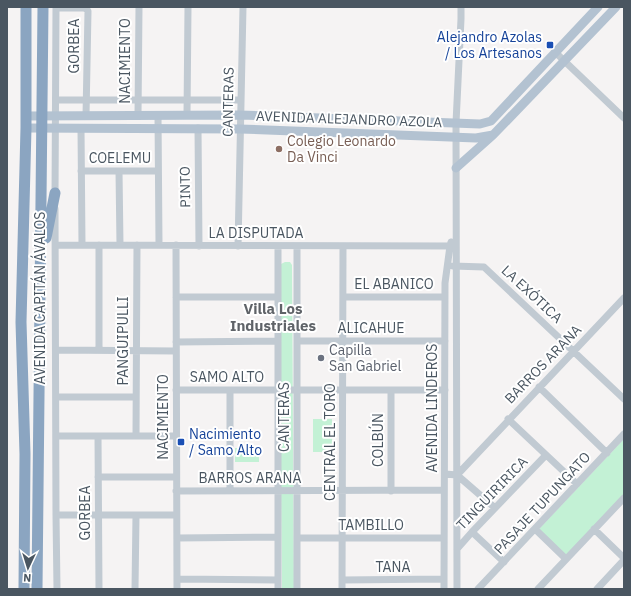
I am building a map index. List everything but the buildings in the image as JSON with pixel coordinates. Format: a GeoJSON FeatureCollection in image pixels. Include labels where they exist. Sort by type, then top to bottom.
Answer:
{"type":"FeatureCollection","features":[{"type":"Feature","properties":{"kind":"highway","name":"AVENIDA CAPITÁN ÁVALOS"},"geometry":{"type":"LineString","coordinates":[[24,589],[25,454],[21,322],[26,128],[26,7]]}},
{"type":"Feature","properties":{"kind":"highway","name":"AVENIDA CAPITÁN ÁVALOS"},"geometry":{"type":"LineString","coordinates":[[37,589],[43,7]]}},
{"type":"Feature","properties":{"kind":"highway"},"geometry":{"type":"LineString","coordinates":[[40,266],[55,193]]}},
{"type":"Feature","properties":{"kind":"main road","name":"AVENIDA ALEJANDRO AZOLA"},"geometry":{"type":"LineString","coordinates":[[26,116],[240,115],[480,124],[491,121],[598,7]]}},
{"type":"Feature","properties":{"kind":"main road"},"geometry":{"type":"LineString","coordinates":[[456,168],[493,135],[616,7]]}},
{"type":"Feature","properties":{"kind":"main road","name":"AVENIDA ALEJANDRO AZOLA"},"geometry":{"type":"LineString","coordinates":[[26,128],[240,128],[476,138],[493,135]]}},
{"type":"Feature","properties":{"kind":"street","name":"NACIMIENTO"},"geometry":{"type":"LineString","coordinates":[[138,115],[139,7]]}},
{"type":"Feature","properties":{"kind":"street"},"geometry":{"type":"LineString","coordinates":[[187,115],[188,7]]}},
{"type":"Feature","properties":{"kind":"street","name":"CANTERAS"},"geometry":{"type":"LineString","coordinates":[[238,246],[243,7]]}},
{"type":"Feature","properties":{"kind":"street","name":"AVENIDA LINDEROS"},"geometry":{"type":"LineString","coordinates":[[444,589],[445,297],[447,266],[456,229],[456,123],[461,7]]}},
{"type":"Feature","properties":{"kind":"street","name":"GORBEA"},"geometry":{"type":"LineString","coordinates":[[56,8],[85,8],[88,10],[86,116]]}},
{"type":"Feature","properties":{"kind":"street","name":"AVENIDA CAPITÁN ÁVALOS"},"geometry":{"type":"LineString","coordinates":[[56,8],[55,193],[57,589]]}},
{"type":"Feature","properties":{"kind":"street"},"geometry":{"type":"LineString","coordinates":[[555,52],[624,118]]}},
{"type":"Feature","properties":{"kind":"street","name":"AVENIDA ALEJANDRO AZOLA"},"geometry":{"type":"LineString","coordinates":[[56,100],[240,100]]}},
{"type":"Feature","properties":{"kind":"street"},"geometry":{"type":"LineString","coordinates":[[158,116],[159,245]]}},
{"type":"Feature","properties":{"kind":"street"},"geometry":{"type":"LineString","coordinates":[[81,128],[82,245]]}},
{"type":"Feature","properties":{"kind":"street","name":"PINTO"},"geometry":{"type":"LineString","coordinates":[[198,128],[199,246]]}},
{"type":"Feature","properties":{"kind":"street","name":"COELEMU"},"geometry":{"type":"LineString","coordinates":[[81,171],[158,172]]}},
{"type":"Feature","properties":{"kind":"street"},"geometry":{"type":"LineString","coordinates":[[119,171],[120,245]]}},
{"type":"Feature","properties":{"kind":"street","name":"LA DISPUTADA"},"geometry":{"type":"LineString","coordinates":[[56,245],[453,246]]}},
{"type":"Feature","properties":{"kind":"street"},"geometry":{"type":"LineString","coordinates":[[99,245],[99,350]]}},
{"type":"Feature","properties":{"kind":"street","name":"PANGUIPULLI"},"geometry":{"type":"LineString","coordinates":[[136,436],[137,245]]}},
{"type":"Feature","properties":{"kind":"street","name":"NACIMIENTO"},"geometry":{"type":"LineString","coordinates":[[176,246],[177,589]]}},
{"type":"Feature","properties":{"kind":"street","name":"CANTERAS"},"geometry":{"type":"LineString","coordinates":[[278,246],[278,589]]}},
{"type":"Feature","properties":{"kind":"street","name":"CANTERAS"},"geometry":{"type":"LineString","coordinates":[[297,246],[297,589]]}},
{"type":"Feature","properties":{"kind":"street","name":"CENTRAL EL TORO"},"geometry":{"type":"LineString","coordinates":[[342,589],[343,246]]}},
{"type":"Feature","properties":{"kind":"street","name":"AVENIDA LINDEROS"},"geometry":{"type":"LineString","coordinates":[[453,246],[456,266],[457,589]]}},
{"type":"Feature","properties":{"kind":"street","name":"LA EXÓTICA"},"geometry":{"type":"LineString","coordinates":[[447,266],[484,267],[624,399]]}},
{"type":"Feature","properties":{"kind":"street"},"geometry":{"type":"LineString","coordinates":[[176,297],[278,297]]}},
{"type":"Feature","properties":{"kind":"street","name":"EL ABANICO"},"geometry":{"type":"LineString","coordinates":[[343,297],[445,297]]}},
{"type":"Feature","properties":{"kind":"street","name":"BARROS ARANA"},"geometry":{"type":"LineString","coordinates":[[457,475],[508,419],[624,298]]}},
{"type":"Feature","properties":{"kind":"street","name":"ALICAHUE"},"geometry":{"type":"LineString","coordinates":[[297,341],[445,341]]}},
{"type":"Feature","properties":{"kind":"street"},"geometry":{"type":"LineString","coordinates":[[176,342],[278,342]]}},
{"type":"Feature","properties":{"kind":"street"},"geometry":{"type":"LineString","coordinates":[[56,350],[176,351]]}},
{"type":"Feature","properties":{"kind":"street"},"geometry":{"type":"LineString","coordinates":[[539,387],[607,452]]}},
{"type":"Feature","properties":{"kind":"street","name":"SAMO ALTO"},"geometry":{"type":"LineString","coordinates":[[176,390],[445,390]]}},
{"type":"Feature","properties":{"kind":"street"},"geometry":{"type":"LineString","coordinates":[[230,390],[230,491]]}},
{"type":"Feature","properties":{"kind":"street","name":"COLBÚN"},"geometry":{"type":"LineString","coordinates":[[391,491],[392,390]]}},
{"type":"Feature","properties":{"kind":"street"},"geometry":{"type":"LineString","coordinates":[[56,397],[136,397]]}},
{"type":"Feature","properties":{"kind":"street"},"geometry":{"type":"LineString","coordinates":[[508,419],[577,484]]}},
{"type":"Feature","properties":{"kind":"street","name":"PASAJE TUPUNGATO"},"geometry":{"type":"LineString","coordinates":[[478,589],[624,434]]}},
{"type":"Feature","properties":{"kind":"street"},"geometry":{"type":"LineString","coordinates":[[56,436],[176,436]]}},
{"type":"Feature","properties":{"kind":"street","name":"GORBEA"},"geometry":{"type":"LineString","coordinates":[[98,436],[99,589]]}},
{"type":"Feature","properties":{"kind":"street","name":"TINGUIRIRICA"},"geometry":{"type":"LineString","coordinates":[[457,549],[546,455]]}},
{"type":"Feature","properties":{"kind":"street"},"geometry":{"type":"LineString","coordinates":[[445,474],[457,475],[495,508]]}},
{"type":"Feature","properties":{"kind":"street"},"geometry":{"type":"LineString","coordinates":[[98,477],[176,477]]}},
{"type":"Feature","properties":{"kind":"street","name":"BARROS ARANA"},"geometry":{"type":"LineString","coordinates":[[176,491],[444,490]]}},
{"type":"Feature","properties":{"kind":"street"},"geometry":{"type":"LineString","coordinates":[[538,589],[624,498]]}},
{"type":"Feature","properties":{"kind":"street"},"geometry":{"type":"LineString","coordinates":[[56,515],[176,515]]}},
{"type":"Feature","properties":{"kind":"street"},"geometry":{"type":"LineString","coordinates":[[135,589],[136,515]]}},
{"type":"Feature","properties":{"kind":"street"},"geometry":{"type":"LineString","coordinates":[[535,529],[566,559]]}},
{"type":"Feature","properties":{"kind":"street"},"geometry":{"type":"LineString","coordinates":[[594,529],[624,559],[597,589]]}},
{"type":"Feature","properties":{"kind":"street"},"geometry":{"type":"LineString","coordinates":[[472,532],[504,562]]}},
{"type":"Feature","properties":{"kind":"street"},"geometry":{"type":"LineString","coordinates":[[176,538],[278,537]]}},
{"type":"Feature","properties":{"kind":"street","name":"TAMBILLO"},"geometry":{"type":"LineString","coordinates":[[297,538],[444,538]]}},
{"type":"Feature","properties":{"kind":"street"},"geometry":{"type":"LineString","coordinates":[[177,579],[278,580]]}},
{"type":"Feature","properties":{"kind":"street","name":"TANA"},"geometry":{"type":"LineString","coordinates":[[342,580],[444,579]]}},
{"type":"Feature","properties":{"kind":"green space"},"geometry":{"type":"Polygon","coordinates":[[[290,262],[292,265],[294,589],[282,589],[280,385],[281,264],[290,262]]]}},
{"type":"Feature","properties":{"kind":"green space"},"geometry":{"type":"Polygon","coordinates":[[[313,419],[332,419],[332,452],[313,452],[313,419]]]}},
{"type":"Feature","properties":{"kind":"green space"},"geometry":{"type":"Polygon","coordinates":[[[624,439],[624,494],[566,556],[538,530],[624,439]]]}},
{"type":"Feature","properties":{"kind":"green space"},"geometry":{"type":"Polygon","coordinates":[[[235,448],[259,448],[259,462],[235,462],[235,448]]]}},
{"type":"Feature","properties":{"kind":"place","name":"Alejandro Azolas / Los Artesanos"},"geometry":{"type":"Point","coordinates":[550,45]}},
{"type":"Feature","properties":{"kind":"place","name":"Colegio Leonardo Da Vinci"},"geometry":{"type":"Point","coordinates":[279,149]}},
{"type":"Feature","properties":{"kind":"place","name":"Capilla San Gabriel"},"geometry":{"type":"Point","coordinates":[321,358]}},
{"type":"Feature","properties":{"kind":"place","name":"Nacimiento / Samo Alto"},"geometry":{"type":"Point","coordinates":[181,442]}},
{"type":"Feature","properties":{"kind":"district","name":"Villa Los Industriales"},"geometry":{"type":"Point","coordinates":[273,316]}}]}
